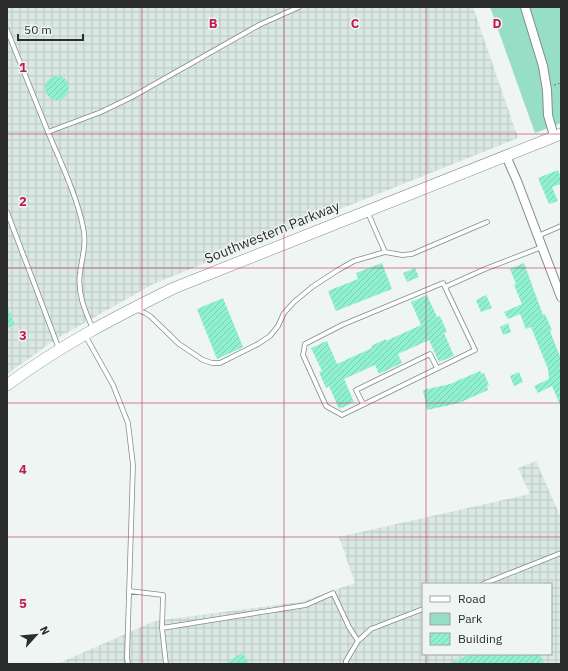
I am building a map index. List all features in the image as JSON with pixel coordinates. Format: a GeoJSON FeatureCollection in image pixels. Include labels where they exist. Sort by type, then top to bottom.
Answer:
{"type":"FeatureCollection","features":[{"type":"Feature","properties":{"kind":"street"},"geometry":{"type":"LineString","coordinates":[[525,7],[543,66],[547,90],[548,115],[558,135]]}},
{"type":"Feature","properties":{"kind":"street","name":"Southwestern Parkway"},"geometry":{"type":"LineString","coordinates":[[7,385],[59,349],[133,308],[182,285],[558,135]]}},
{"type":"Feature","properties":{"kind":"street"},"geometry":{"type":"LineString","coordinates":[[506,156],[561,297]]}},
{"type":"Feature","properties":{"kind":"lane"},"geometry":{"type":"LineString","coordinates":[[48,132],[101,112],[132,98],[259,25],[299,7]]}},
{"type":"Feature","properties":{"kind":"lane"},"geometry":{"type":"LineString","coordinates":[[7,30],[77,204],[84,228],[84,251],[80,274],[80,294],[89,332],[128,423],[133,465],[128,664]]}},
{"type":"Feature","properties":{"kind":"lane"},"geometry":{"type":"LineString","coordinates":[[367,210],[385,252]]}},
{"type":"Feature","properties":{"kind":"lane"},"geometry":{"type":"LineString","coordinates":[[7,212],[59,349]]}},
{"type":"Feature","properties":{"kind":"lane"},"geometry":{"type":"LineString","coordinates":[[133,308],[150,316],[179,344],[203,360],[212,363],[220,363],[258,344],[270,336],[278,326],[284,313],[294,302],[312,287],[354,261],[385,252],[402,255],[412,254],[487,222]]}},
{"type":"Feature","properties":{"kind":"lane"},"geometry":{"type":"LineString","coordinates":[[538,236],[561,226]]}},
{"type":"Feature","properties":{"kind":"lane"},"geometry":{"type":"LineString","coordinates":[[445,287],[485,269],[542,247]]}},
{"type":"Feature","properties":{"kind":"lane"},"geometry":{"type":"LineString","coordinates":[[443,283],[475,350],[437,368],[342,414],[326,406],[303,355],[305,344],[342,325],[443,283]]}},
{"type":"Feature","properties":{"kind":"lane"},"geometry":{"type":"LineString","coordinates":[[362,404],[356,390],[430,354],[437,368]]}},
{"type":"Feature","properties":{"kind":"lane"},"geometry":{"type":"LineString","coordinates":[[486,583],[561,553]]}},
{"type":"Feature","properties":{"kind":"lane"},"geometry":{"type":"LineString","coordinates":[[129,591],[163,595],[162,628],[166,664]]}},
{"type":"Feature","properties":{"kind":"lane"},"geometry":{"type":"LineString","coordinates":[[162,628],[306,605],[333,593],[358,641]]}},
{"type":"Feature","properties":{"kind":"lane"},"geometry":{"type":"LineString","coordinates":[[346,664],[346,661],[358,641],[371,630],[422,609]]}},
{"type":"Feature","properties":{"kind":"shaded area"},"geometry":{"type":"Polygon","coordinates":[[[7,7],[473,7],[518,138],[153,284],[56,339],[7,374],[7,7]]]}},
{"type":"Feature","properties":{"kind":"shaded area"},"geometry":{"type":"Polygon","coordinates":[[[536,461],[561,518],[561,664],[57,664],[155,621],[301,602],[355,583],[339,537],[530,494],[518,468],[536,461]]]}},
{"type":"Feature","properties":{"kind":"green space"},"geometry":{"type":"Polygon","coordinates":[[[490,7],[561,7],[561,123],[535,133],[490,7]]]}},
{"type":"Feature","properties":{"kind":"building"},"geometry":{"type":"Polygon","coordinates":[[[57,76],[66,79],[69,88],[66,97],[57,100],[48,97],[45,88],[48,79],[57,76]]]}},
{"type":"Feature","properties":{"kind":"building"},"geometry":{"type":"Polygon","coordinates":[[[558,170],[561,178],[561,184],[552,187],[558,201],[549,204],[538,178],[558,170]]]}},
{"type":"Feature","properties":{"kind":"building"},"geometry":{"type":"Polygon","coordinates":[[[382,263],[392,289],[336,311],[328,291],[358,279],[356,273],[382,263]]]}},
{"type":"Feature","properties":{"kind":"building"},"geometry":{"type":"Polygon","coordinates":[[[524,263],[543,315],[545,314],[552,330],[550,331],[561,359],[561,407],[552,386],[538,393],[534,386],[549,379],[548,369],[531,327],[526,329],[520,314],[508,319],[504,312],[522,304],[514,285],[516,284],[510,269],[524,263]]]}},
{"type":"Feature","properties":{"kind":"building"},"geometry":{"type":"Polygon","coordinates":[[[415,268],[419,277],[407,282],[403,273],[415,268]]]}},
{"type":"Feature","properties":{"kind":"building"},"geometry":{"type":"Polygon","coordinates":[[[427,295],[437,317],[440,316],[447,332],[444,333],[454,356],[439,362],[429,340],[398,354],[402,363],[379,374],[375,365],[344,379],[354,402],[339,409],[329,386],[326,388],[319,372],[322,371],[311,348],[327,341],[337,364],[372,348],[371,346],[386,339],[386,341],[421,325],[411,302],[427,295]]]}},
{"type":"Feature","properties":{"kind":"building"},"geometry":{"type":"Polygon","coordinates":[[[486,295],[492,308],[481,312],[476,300],[486,295]]]}},
{"type":"Feature","properties":{"kind":"building"},"geometry":{"type":"Polygon","coordinates":[[[223,298],[243,347],[217,359],[197,309],[223,298]]]}},
{"type":"Feature","properties":{"kind":"building"},"geometry":{"type":"Polygon","coordinates":[[[7,306],[15,325],[7,328],[7,306]]]}},
{"type":"Feature","properties":{"kind":"building"},"geometry":{"type":"Polygon","coordinates":[[[508,323],[511,332],[503,335],[500,327],[508,323]]]}},
{"type":"Feature","properties":{"kind":"building"},"geometry":{"type":"Polygon","coordinates":[[[480,371],[482,374],[484,373],[489,385],[487,386],[488,390],[459,403],[427,410],[423,390],[450,384],[480,371]]]}},
{"type":"Feature","properties":{"kind":"building"},"geometry":{"type":"Polygon","coordinates":[[[519,372],[523,382],[514,386],[510,376],[519,372]]]}},
{"type":"Feature","properties":{"kind":"building"},"geometry":{"type":"Polygon","coordinates":[[[242,653],[250,664],[225,664],[242,653]]]}},
{"type":"Feature","properties":{"kind":"building"},"geometry":{"type":"Polygon","coordinates":[[[469,655],[540,655],[544,664],[448,664],[469,655]]]}}]}
